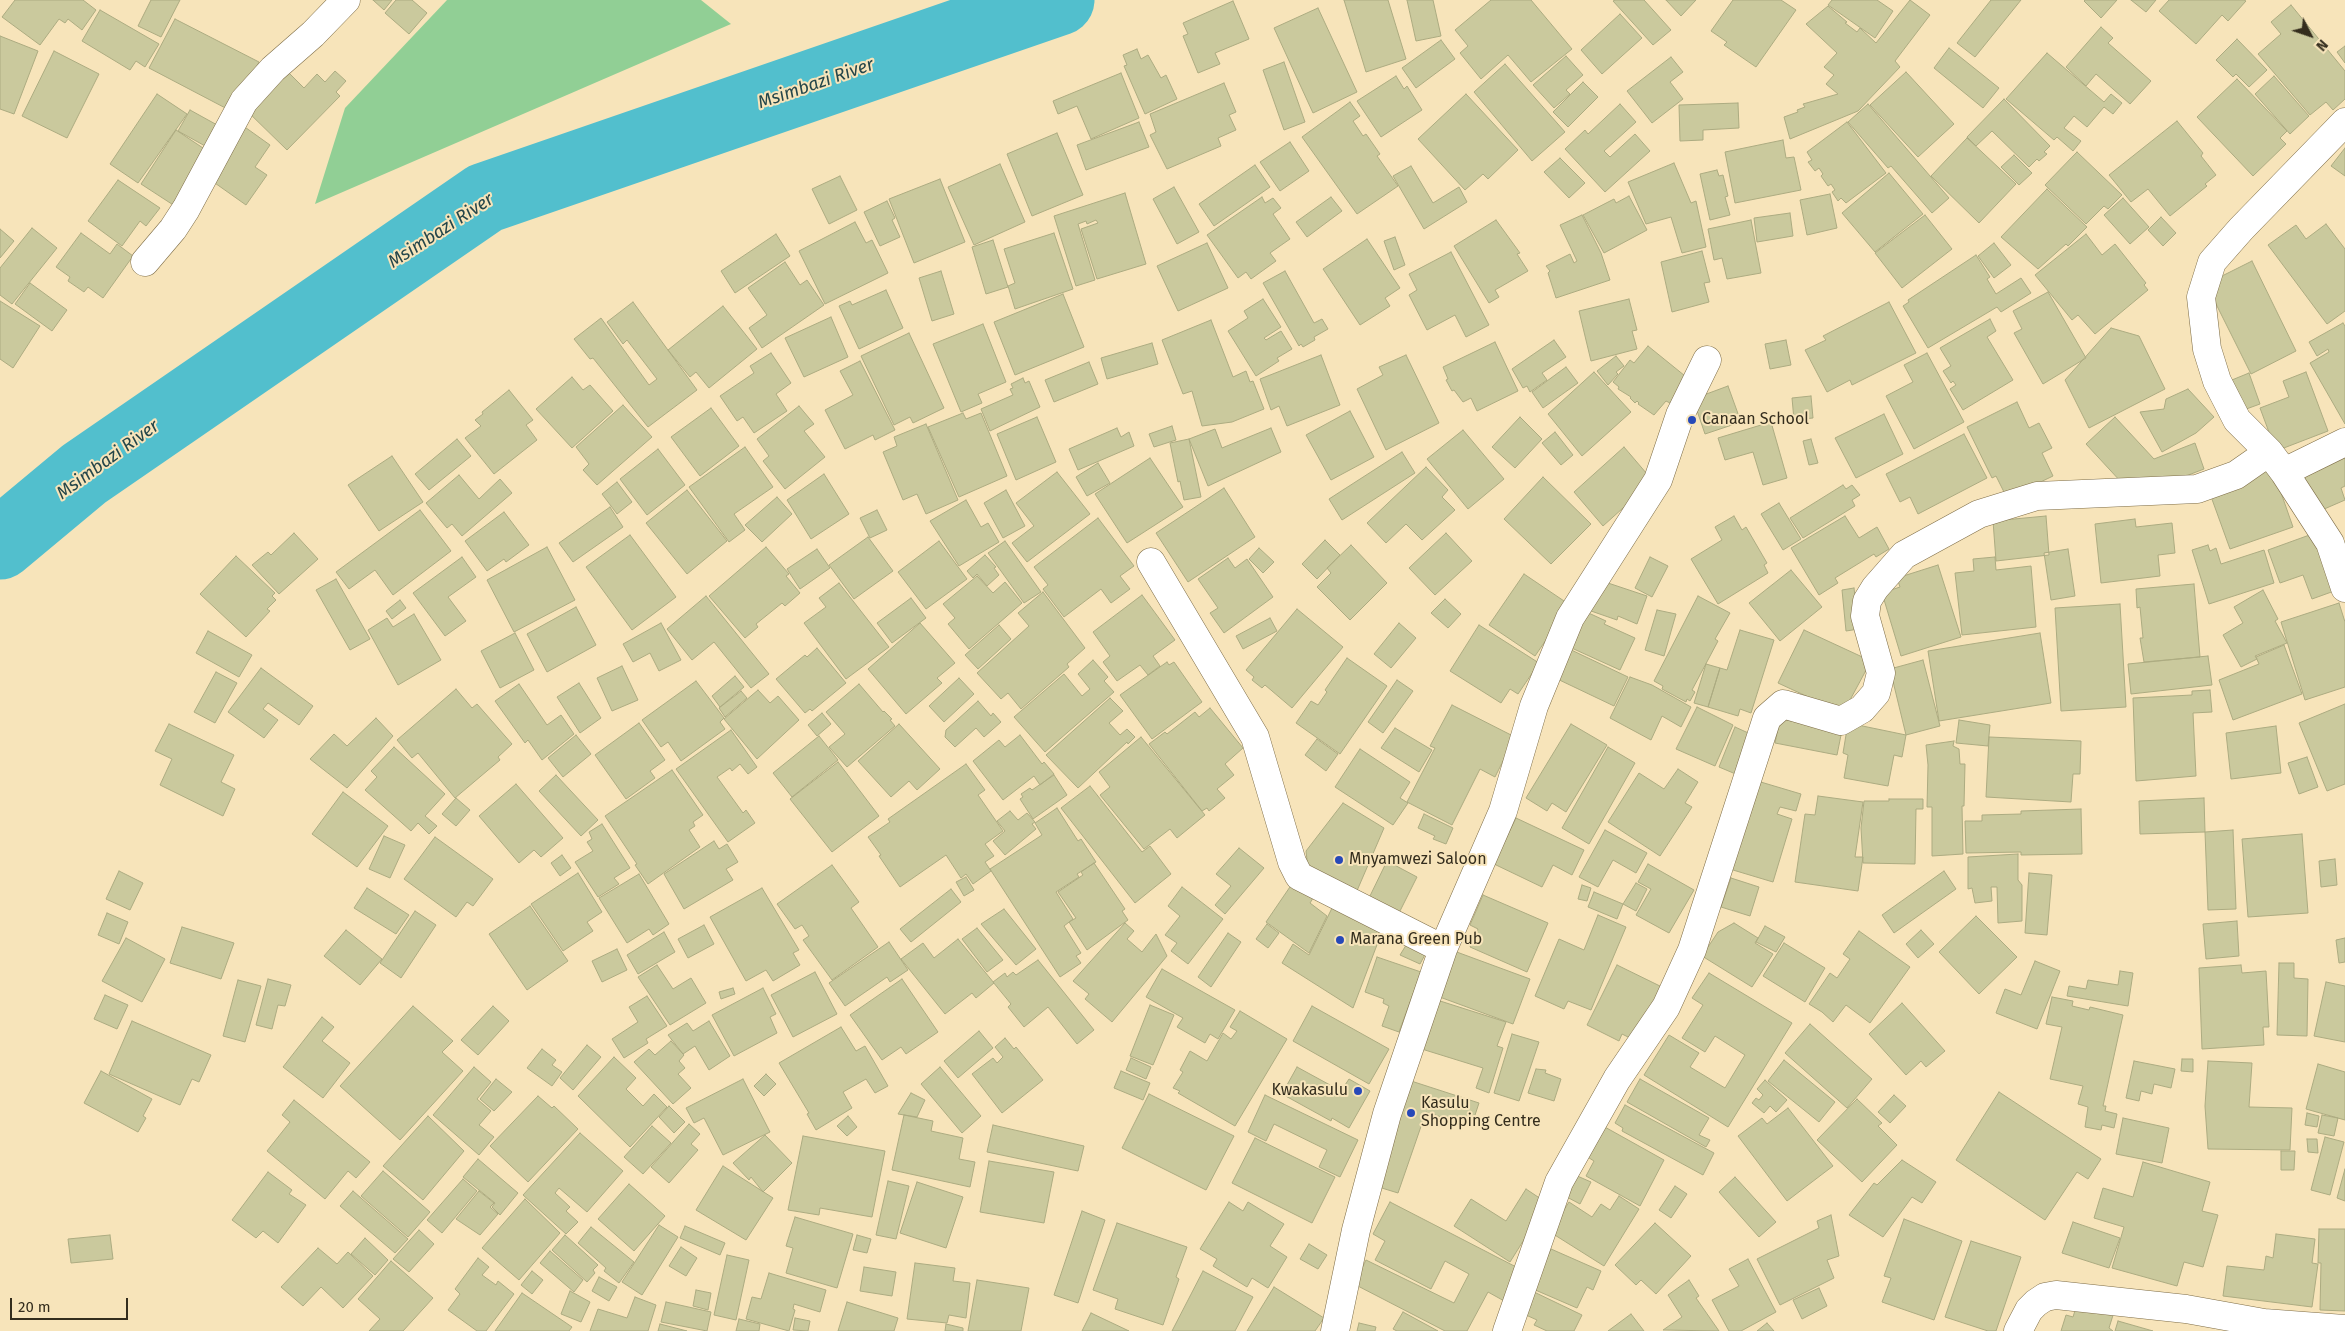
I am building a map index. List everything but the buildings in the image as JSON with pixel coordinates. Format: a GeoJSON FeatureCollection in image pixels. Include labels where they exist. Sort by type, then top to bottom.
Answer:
{"type":"FeatureCollection","features":[{"type":"Feature","properties":{"kind":"street"},"geometry":{"type":"LineString","coordinates":[[145,262],[173,229],[186,209],[244,101],[272,69],[314,34],[346,0]]}},
{"type":"Feature","properties":{"kind":"street"},"geometry":{"type":"LineString","coordinates":[[2345,122],[2241,229],[2212,262],[2201,297],[2207,348],[2217,381],[2237,420],[2277,462],[2330,543],[2345,588]]}},
{"type":"Feature","properties":{"kind":"street"},"geometry":{"type":"LineString","coordinates":[[1335,1331],[1356,1230],[1387,1114],[1443,949],[1503,811],[1534,706],[1570,618],[1658,480],[1680,415],[1707,360]]}},
{"type":"Feature","properties":{"kind":"street"},"geometry":{"type":"LineString","coordinates":[[1507,1331],[1559,1182],[1617,1080],[1666,1007],[1692,950],[1767,718],[1783,704],[1841,721],[1862,710],[1876,693],[1881,673],[1865,616],[1867,601],[1875,588],[1904,555],[1979,514],[2038,496],[2130,491],[2170,492],[2197,489],[2236,475],[2345,442]]}},
{"type":"Feature","properties":{"kind":"street"},"geometry":{"type":"LineString","coordinates":[[1151,562],[1255,737],[1292,862],[1298,876],[1443,949]]}},
{"type":"Feature","properties":{"kind":"street"},"geometry":{"type":"LineString","coordinates":[[2018,1331],[2029,1310],[2036,1303],[2045,1297],[2056,1295],[2186,1309],[2264,1323],[2345,1329]]}},
{"type":"Feature","properties":{"kind":"green space"},"geometry":{"type":"Polygon","coordinates":[[[447,0],[701,0],[731,24],[315,204],[345,108],[447,0]]]}},
{"type":"Feature","properties":{"kind":"waterway","name":"Msimbazi River"},"geometry":{"type":"LineString","coordinates":[[0,544],[84,474],[485,198],[1059,0]]}},
{"type":"Feature","properties":{"kind":"place","name":"Canaan School"},"geometry":{"type":"Point","coordinates":[1692,420]}},
{"type":"Feature","properties":{"kind":"place","name":"Mnyamwezi Saloon"},"geometry":{"type":"Point","coordinates":[1339,860]}},
{"type":"Feature","properties":{"kind":"place","name":"Marana Green Pub"},"geometry":{"type":"Point","coordinates":[1340,940]}},
{"type":"Feature","properties":{"kind":"place","name":"Kwakasulu"},"geometry":{"type":"Point","coordinates":[1358,1091]}},
{"type":"Feature","properties":{"kind":"place","name":"Kasulu Shopping Centre"},"geometry":{"type":"Point","coordinates":[1411,1113]}}]}
